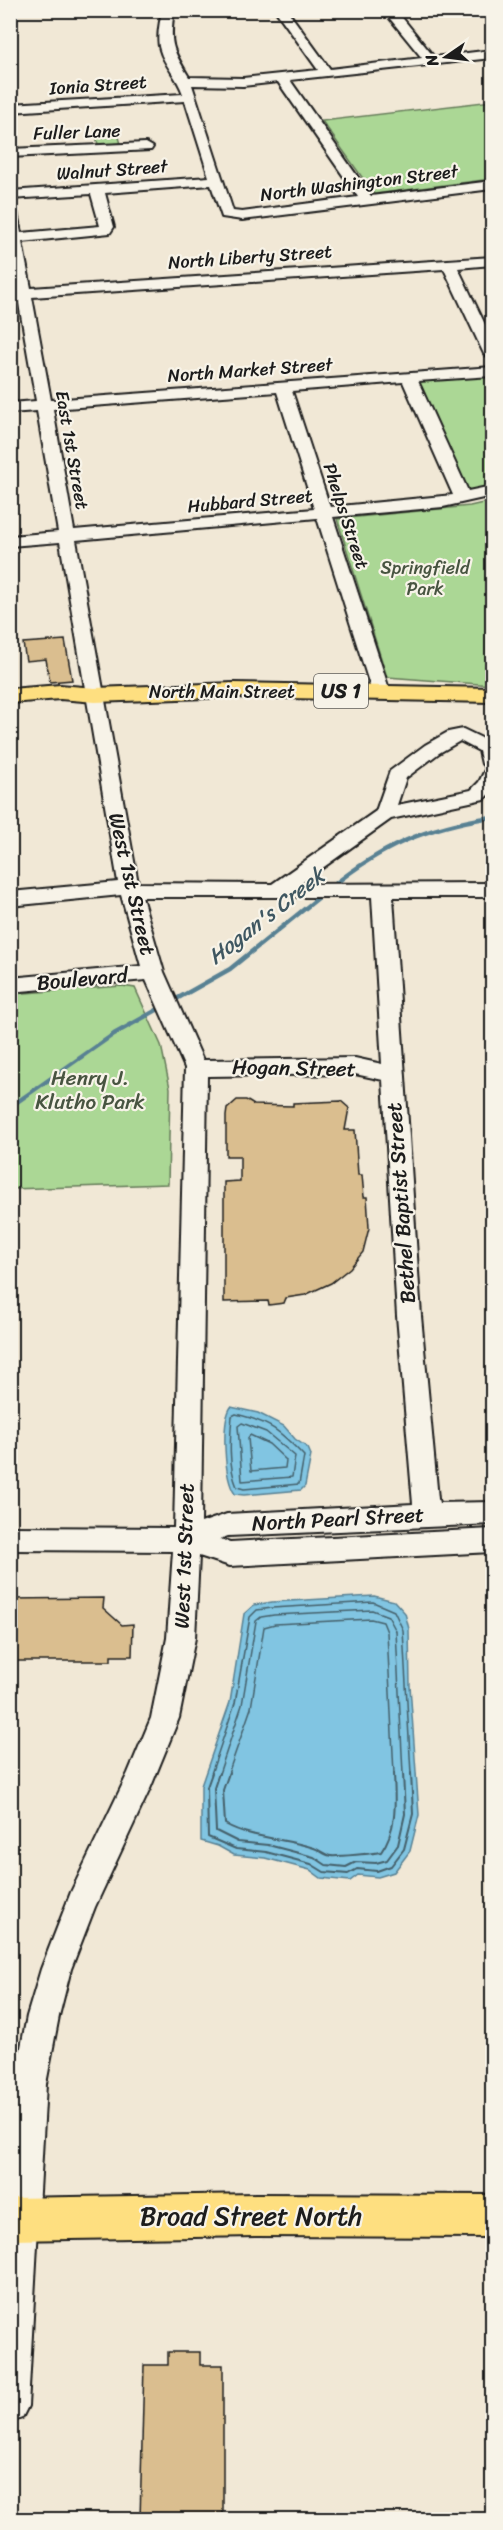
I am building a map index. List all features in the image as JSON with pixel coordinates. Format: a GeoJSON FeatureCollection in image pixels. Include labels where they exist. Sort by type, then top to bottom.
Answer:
{"type":"FeatureCollection","features":[{"type":"Feature","properties":{"kind":"main road","name":"North Main Street"},"geometry":{"type":"LineString","coordinates":[[10,696],[60,692],[95,694],[234,690],[492,695]]}},
{"type":"Feature","properties":{"kind":"main road","name":"North Main Street"},"geometry":{"type":"LineString","coordinates":[[10,710],[62,706],[95,694]]}},
{"type":"Feature","properties":{"kind":"main road","name":"Broad Street North"},"geometry":{"type":"LineString","coordinates":[[16,2219],[256,2215],[492,2216]]}},
{"type":"Feature","properties":{"kind":"street"},"geometry":{"type":"LineString","coordinates":[[168,10],[165,29],[166,50],[185,81],[215,181]]}},
{"type":"Feature","properties":{"kind":"street"},"geometry":{"type":"LineString","coordinates":[[281,10],[327,72]]}},
{"type":"Feature","properties":{"kind":"street"},"geometry":{"type":"LineString","coordinates":[[389,10],[431,61]]}},
{"type":"Feature","properties":{"kind":"street"},"geometry":{"type":"LineString","coordinates":[[185,81],[243,82],[492,54]]}},
{"type":"Feature","properties":{"kind":"street"},"geometry":{"type":"LineString","coordinates":[[281,78],[367,200]]}},
{"type":"Feature","properties":{"kind":"street","name":"Ionia Street"},"geometry":{"type":"LineString","coordinates":[[10,108],[188,97]]}},
{"type":"Feature","properties":{"kind":"street","name":"Fuller Lane"},"geometry":{"type":"LineString","coordinates":[[10,153],[146,147]]}},
{"type":"Feature","properties":{"kind":"street","name":"North Washington Street"},"geometry":{"type":"LineString","coordinates":[[215,181],[225,211],[230,216],[492,185]]}},
{"type":"Feature","properties":{"kind":"street","name":"Walnut Street"},"geometry":{"type":"LineString","coordinates":[[10,195],[215,181]]}},
{"type":"Feature","properties":{"kind":"street"},"geometry":{"type":"LineString","coordinates":[[15,238],[105,230],[107,227],[97,189]]}},
{"type":"Feature","properties":{"kind":"street","name":"East 1st Street"},"geometry":{"type":"LineString","coordinates":[[10,212],[15,238],[17,293],[44,405],[95,694]]}},
{"type":"Feature","properties":{"kind":"street","name":"North Liberty Street"},"geometry":{"type":"LineString","coordinates":[[17,293],[492,261]]}},
{"type":"Feature","properties":{"kind":"street"},"geometry":{"type":"LineString","coordinates":[[449,263],[492,354]]}},
{"type":"Feature","properties":{"kind":"street","name":"North Market Street"},"geometry":{"type":"LineString","coordinates":[[10,408],[492,371]]}},
{"type":"Feature","properties":{"kind":"street"},"geometry":{"type":"LineString","coordinates":[[408,377],[463,500]]}},
{"type":"Feature","properties":{"kind":"street","name":"Phelps Street"},"geometry":{"type":"LineString","coordinates":[[283,387],[381,692]]}},
{"type":"Feature","properties":{"kind":"street","name":"Hubbard Street"},"geometry":{"type":"LineString","coordinates":[[10,541],[463,500],[492,491]]}},
{"type":"Feature","properties":{"kind":"street","name":"West 1st Street"},"geometry":{"type":"LineString","coordinates":[[10,2406],[16,2219],[30,2084],[56,1969],[82,1902],[140,1779],[165,1718],[181,1638],[187,1540],[196,1068],[157,981],[129,888],[95,694]]}},
{"type":"Feature","properties":{"kind":"street"},"geometry":{"type":"LineString","coordinates":[[385,814],[397,775],[454,736],[463,735],[488,748],[492,764]]}},
{"type":"Feature","properties":{"kind":"street"},"geometry":{"type":"LineString","coordinates":[[276,891],[385,814],[477,795],[488,784],[492,774]]}},
{"type":"Feature","properties":{"kind":"street"},"geometry":{"type":"LineString","coordinates":[[10,899],[129,888],[149,891],[492,890]]}},
{"type":"Feature","properties":{"kind":"street","name":"Bethel Baptist Street"},"geometry":{"type":"LineString","coordinates":[[382,890],[409,1316],[425,1499],[429,1514]]}},
{"type":"Feature","properties":{"kind":"street","name":"Boulevard"},"geometry":{"type":"LineString","coordinates":[[10,985],[157,981]]}},
{"type":"Feature","properties":{"kind":"street","name":"Hogan Street"},"geometry":{"type":"LineString","coordinates":[[196,1068],[355,1066],[393,1074]]}},
{"type":"Feature","properties":{"kind":"street","name":"North Pearl Street"},"geometry":{"type":"LineString","coordinates":[[187,1540],[227,1525],[429,1514],[492,1513]]}},
{"type":"Feature","properties":{"kind":"street","name":"North Pearl Street"},"geometry":{"type":"LineString","coordinates":[[10,1538],[187,1540],[230,1554],[436,1542],[492,1542]]}},
{"type":"Feature","properties":{"kind":"green space"},"geometry":{"type":"Polygon","coordinates":[[[492,101],[492,179],[374,194],[322,121],[492,101]]]}},
{"type":"Feature","properties":{"kind":"green space"},"geometry":{"type":"Polygon","coordinates":[[[117,130],[121,144],[98,145],[95,131],[117,130]]]}},
{"type":"Feature","properties":{"kind":"green space"},"geometry":{"type":"Polygon","coordinates":[[[492,375],[492,487],[467,492],[415,381],[492,375]]]}},
{"type":"Feature","properties":{"kind":"green space","name":"Springfield Park"},"geometry":{"type":"Polygon","coordinates":[[[492,501],[492,685],[387,677],[337,519],[470,506],[492,501]]]}},
{"type":"Feature","properties":{"kind":"green space","name":"Henry J. Klutho Park"},"geometry":{"type":"Polygon","coordinates":[[[122,986],[135,988],[161,1045],[170,1088],[168,1184],[11,1189],[11,994],[122,986]]]}},
{"type":"Feature","properties":{"kind":"water"},"geometry":{"type":"Polygon","coordinates":[[[231,1407],[258,1413],[284,1426],[295,1439],[308,1448],[311,1455],[305,1486],[301,1490],[235,1494],[228,1476],[225,1450],[226,1425],[231,1407]]]}},
{"type":"Feature","properties":{"kind":"water"},"geometry":{"type":"Polygon","coordinates":[[[374,1596],[394,1601],[405,1613],[409,1629],[410,1686],[419,1815],[410,1851],[394,1872],[378,1877],[358,1875],[350,1881],[321,1878],[310,1870],[265,1858],[234,1855],[218,1846],[201,1841],[201,1786],[230,1702],[244,1614],[254,1605],[272,1602],[374,1596]]]}},
{"type":"Feature","properties":{"kind":"building"},"geometry":{"type":"Polygon","coordinates":[[[65,640],[72,680],[50,682],[46,659],[26,661],[23,643],[65,640]]]}},
{"type":"Feature","properties":{"kind":"building"},"geometry":{"type":"Polygon","coordinates":[[[237,1100],[246,1100],[254,1105],[293,1106],[293,1103],[341,1101],[349,1108],[345,1130],[355,1130],[358,1175],[362,1175],[364,1197],[367,1197],[369,1228],[363,1252],[350,1268],[331,1283],[305,1295],[286,1298],[284,1303],[269,1305],[268,1301],[224,1302],[224,1182],[240,1181],[240,1156],[226,1156],[226,1116],[227,1109],[237,1100]]]}},
{"type":"Feature","properties":{"kind":"building"},"geometry":{"type":"Polygon","coordinates":[[[104,1598],[103,1608],[122,1625],[133,1624],[132,1656],[111,1656],[111,1661],[10,1661],[10,1599],[104,1598]]]}},
{"type":"Feature","properties":{"kind":"building"},"geometry":{"type":"Polygon","coordinates":[[[168,2352],[200,2352],[200,2365],[223,2365],[223,2520],[140,2520],[144,2365],[168,2365],[168,2352]]]}},
{"type":"Feature","properties":{"kind":"waterway","name":"Hogan's Creek"},"geometry":{"type":"LineString","coordinates":[[330,888],[349,873],[406,840],[446,826],[492,817]]}},
{"type":"Feature","properties":{"kind":"waterway","name":"Hogan's Creek"},"geometry":{"type":"LineString","coordinates":[[10,1107],[114,1034],[230,969],[323,894]]}}]}
